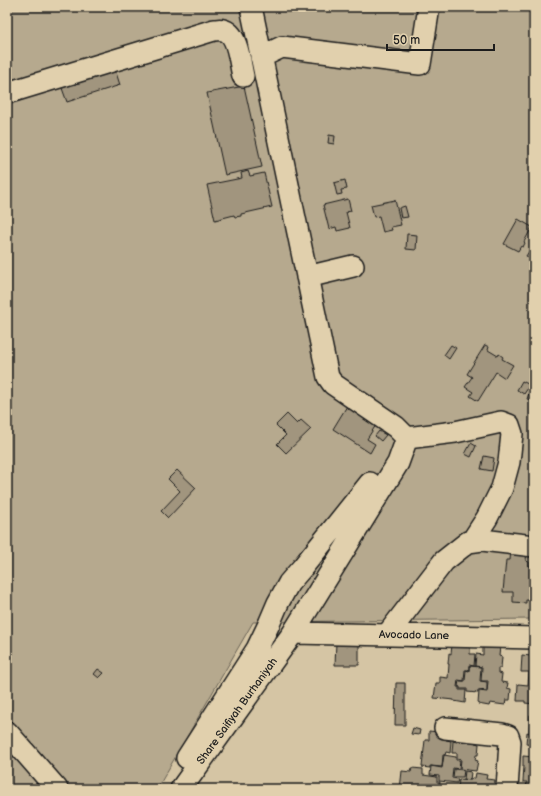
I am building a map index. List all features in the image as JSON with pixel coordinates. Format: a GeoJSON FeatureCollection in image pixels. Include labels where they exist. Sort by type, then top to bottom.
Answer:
{"type":"FeatureCollection","features":[{"type":"Feature","properties":{"kind":"street"},"geometry":{"type":"LineString","coordinates":[[251,7],[328,377],[332,384],[396,427],[407,438],[455,432],[500,422],[509,425],[512,434],[509,462],[502,488],[487,518],[472,542]]}},
{"type":"Feature","properties":{"kind":"street"},"geometry":{"type":"LineString","coordinates":[[261,57],[282,48],[420,64],[429,7]]}},
{"type":"Feature","properties":{"kind":"street"},"geometry":{"type":"LineString","coordinates":[[7,93],[214,30],[223,30],[230,33],[235,42],[243,76]]}},
{"type":"Feature","properties":{"kind":"street"},"geometry":{"type":"LineString","coordinates":[[307,277],[353,266]]}},
{"type":"Feature","properties":{"kind":"street","name":"Share Saifiyah Burhaniyah"},"geometry":{"type":"LineString","coordinates":[[181,789],[293,633],[398,463],[407,438]]}},
{"type":"Feature","properties":{"kind":"street"},"geometry":{"type":"LineString","coordinates":[[168,789],[257,649],[278,602],[289,583],[370,483]]}},
{"type":"Feature","properties":{"kind":"street"},"geometry":{"type":"LineString","coordinates":[[387,635],[444,561],[468,542],[482,540],[534,546]]}},
{"type":"Feature","properties":{"kind":"street","name":"Avocado Lane"},"geometry":{"type":"LineString","coordinates":[[293,633],[534,638]]}},
{"type":"Feature","properties":{"kind":"street"},"geometry":{"type":"LineString","coordinates":[[445,728],[502,734],[508,736],[510,742],[507,789]]}},
{"type":"Feature","properties":{"kind":"street"},"geometry":{"type":"LineString","coordinates":[[7,732],[57,789]]}},
{"type":"Feature","properties":{"kind":"shaded area"},"geometry":{"type":"Polygon","coordinates":[[[7,7],[534,7],[534,619],[253,622],[157,789],[7,789],[7,7]]]}},
{"type":"Feature","properties":{"kind":"building"},"geometry":{"type":"Polygon","coordinates":[[[113,63],[120,85],[67,102],[59,80],[113,63]]]}},
{"type":"Feature","properties":{"kind":"building"},"geometry":{"type":"Polygon","coordinates":[[[244,86],[262,167],[225,175],[207,93],[244,86]]]}},
{"type":"Feature","properties":{"kind":"building"},"geometry":{"type":"Polygon","coordinates":[[[329,135],[335,136],[334,144],[328,143],[329,135]]]}},
{"type":"Feature","properties":{"kind":"building"},"geometry":{"type":"Polygon","coordinates":[[[248,171],[250,176],[264,173],[272,207],[241,214],[241,216],[235,217],[234,215],[215,220],[207,185],[242,178],[241,173],[248,171]]]}},
{"type":"Feature","properties":{"kind":"building"},"geometry":{"type":"Polygon","coordinates":[[[345,180],[347,189],[341,190],[342,194],[337,195],[334,183],[345,180]]]}},
{"type":"Feature","properties":{"kind":"building"},"geometry":{"type":"Polygon","coordinates":[[[348,199],[351,211],[346,212],[350,228],[337,231],[336,227],[329,229],[323,205],[348,199]]]}},
{"type":"Feature","properties":{"kind":"building"},"geometry":{"type":"Polygon","coordinates":[[[395,200],[401,225],[391,227],[392,230],[383,232],[379,216],[374,217],[371,205],[395,200]]]}},
{"type":"Feature","properties":{"kind":"building"},"geometry":{"type":"Polygon","coordinates":[[[405,206],[408,217],[401,218],[399,208],[405,206]]]}},
{"type":"Feature","properties":{"kind":"building"},"geometry":{"type":"Polygon","coordinates":[[[518,219],[532,227],[523,247],[521,246],[518,251],[504,244],[518,219]]]}},
{"type":"Feature","properties":{"kind":"building"},"geometry":{"type":"Polygon","coordinates":[[[407,234],[417,235],[416,250],[406,249],[407,234]]]}},
{"type":"Feature","properties":{"kind":"building"},"geometry":{"type":"Polygon","coordinates":[[[530,250],[534,252],[534,261],[526,256],[530,250]]]}},
{"type":"Feature","properties":{"kind":"building"},"geometry":{"type":"Polygon","coordinates":[[[451,345],[456,348],[449,359],[444,355],[451,345]]]}},
{"type":"Feature","properties":{"kind":"building"},"geometry":{"type":"Polygon","coordinates":[[[485,345],[489,347],[488,350],[498,356],[499,354],[503,357],[502,359],[513,365],[505,378],[496,372],[478,401],[470,396],[473,392],[465,387],[472,377],[467,374],[485,345]]]}},
{"type":"Feature","properties":{"kind":"building"},"geometry":{"type":"Polygon","coordinates":[[[522,381],[530,385],[524,394],[517,390],[522,381]]]}},
{"type":"Feature","properties":{"kind":"building"},"geometry":{"type":"Polygon","coordinates":[[[534,381],[534,401],[527,399],[534,381]]]}},
{"type":"Feature","properties":{"kind":"building"},"geometry":{"type":"Polygon","coordinates":[[[347,406],[376,425],[367,439],[375,444],[370,453],[333,429],[347,406]]]}},
{"type":"Feature","properties":{"kind":"building"},"geometry":{"type":"Polygon","coordinates":[[[287,414],[297,424],[301,420],[311,429],[286,453],[277,444],[286,435],[276,425],[287,414]]]}},
{"type":"Feature","properties":{"kind":"building"},"geometry":{"type":"Polygon","coordinates":[[[379,431],[386,435],[381,441],[375,436],[379,431]]]}},
{"type":"Feature","properties":{"kind":"building"},"geometry":{"type":"Polygon","coordinates":[[[471,443],[476,446],[471,457],[465,454],[471,443]]]}},
{"type":"Feature","properties":{"kind":"building"},"geometry":{"type":"Polygon","coordinates":[[[484,456],[494,458],[492,471],[481,469],[484,456]]]}},
{"type":"Feature","properties":{"kind":"building"},"geometry":{"type":"Polygon","coordinates":[[[177,470],[196,488],[168,518],[161,511],[180,491],[168,479],[177,470]]]}},
{"type":"Feature","properties":{"kind":"building"},"geometry":{"type":"Polygon","coordinates":[[[511,550],[527,551],[526,561],[529,562],[529,566],[534,566],[534,601],[526,600],[526,603],[513,602],[513,592],[503,592],[506,560],[510,560],[511,550]]]}},
{"type":"Feature","properties":{"kind":"building"},"geometry":{"type":"Polygon","coordinates":[[[336,642],[359,642],[359,665],[335,665],[336,642]]]}},
{"type":"Feature","properties":{"kind":"building"},"geometry":{"type":"Polygon","coordinates":[[[452,645],[470,646],[470,654],[475,654],[474,666],[469,665],[469,670],[465,670],[464,681],[458,680],[457,687],[459,687],[459,690],[466,690],[465,703],[454,700],[434,698],[436,683],[440,683],[440,677],[448,678],[449,653],[451,654],[452,645]]]}},
{"type":"Feature","properties":{"kind":"building"},"geometry":{"type":"Polygon","coordinates":[[[483,645],[500,647],[499,656],[502,657],[501,668],[498,668],[498,673],[502,674],[501,682],[508,683],[507,688],[511,689],[510,700],[506,700],[505,705],[490,703],[489,706],[478,704],[479,691],[487,692],[488,681],[481,681],[482,667],[475,666],[476,654],[483,655],[483,645]]]}},
{"type":"Feature","properties":{"kind":"building"},"geometry":{"type":"Polygon","coordinates":[[[531,651],[534,652],[534,704],[525,703],[525,701],[517,701],[518,684],[528,685],[529,672],[521,672],[522,655],[531,656],[531,651]]]}},
{"type":"Feature","properties":{"kind":"building"},"geometry":{"type":"Polygon","coordinates":[[[469,666],[481,667],[480,681],[487,682],[487,691],[478,690],[478,693],[467,692],[467,689],[460,689],[458,686],[459,681],[465,681],[466,670],[469,671],[469,666]]]}},
{"type":"Feature","properties":{"kind":"building"},"geometry":{"type":"Polygon","coordinates":[[[98,669],[104,673],[99,678],[94,674],[98,669]]]}},
{"type":"Feature","properties":{"kind":"building"},"geometry":{"type":"Polygon","coordinates":[[[396,683],[405,683],[405,725],[395,725],[396,683]]]}},
{"type":"Feature","properties":{"kind":"building"},"geometry":{"type":"Polygon","coordinates":[[[530,715],[534,715],[534,745],[526,744],[527,732],[529,733],[530,715]]]}},
{"type":"Feature","properties":{"kind":"building"},"geometry":{"type":"Polygon","coordinates":[[[413,728],[420,730],[419,735],[411,734],[413,728]]]}},
{"type":"Feature","properties":{"kind":"building"},"geometry":{"type":"Polygon","coordinates":[[[429,731],[447,733],[446,740],[451,741],[450,753],[446,752],[445,755],[443,755],[442,767],[422,767],[425,740],[429,740],[429,731]]]}},
{"type":"Feature","properties":{"kind":"building"},"geometry":{"type":"Polygon","coordinates":[[[458,734],[476,736],[475,743],[479,744],[478,755],[476,755],[475,760],[478,761],[476,771],[460,769],[461,759],[457,758],[457,753],[452,753],[453,741],[457,742],[458,734]]]}},
{"type":"Feature","properties":{"kind":"building"},"geometry":{"type":"Polygon","coordinates":[[[444,755],[456,757],[456,760],[460,760],[459,769],[453,768],[452,778],[458,779],[457,783],[439,781],[439,776],[430,775],[431,766],[442,768],[444,755]]]}},
{"type":"Feature","properties":{"kind":"building"},"geometry":{"type":"Polygon","coordinates":[[[523,756],[534,757],[534,788],[526,788],[527,782],[523,782],[523,756]]]}},
{"type":"Feature","properties":{"kind":"building"},"geometry":{"type":"Polygon","coordinates":[[[412,768],[423,769],[423,775],[437,777],[437,782],[440,782],[439,789],[400,789],[402,771],[411,772],[412,768]]]}},
{"type":"Feature","properties":{"kind":"building"},"geometry":{"type":"Polygon","coordinates":[[[454,769],[464,770],[463,777],[453,777],[454,769]]]}},
{"type":"Feature","properties":{"kind":"building"},"geometry":{"type":"Polygon","coordinates":[[[465,771],[471,772],[470,780],[464,779],[465,771]]]}},
{"type":"Feature","properties":{"kind":"building"},"geometry":{"type":"Polygon","coordinates":[[[476,773],[487,775],[486,779],[495,780],[494,789],[458,789],[459,779],[471,780],[472,778],[475,778],[476,773]]]}}]}
